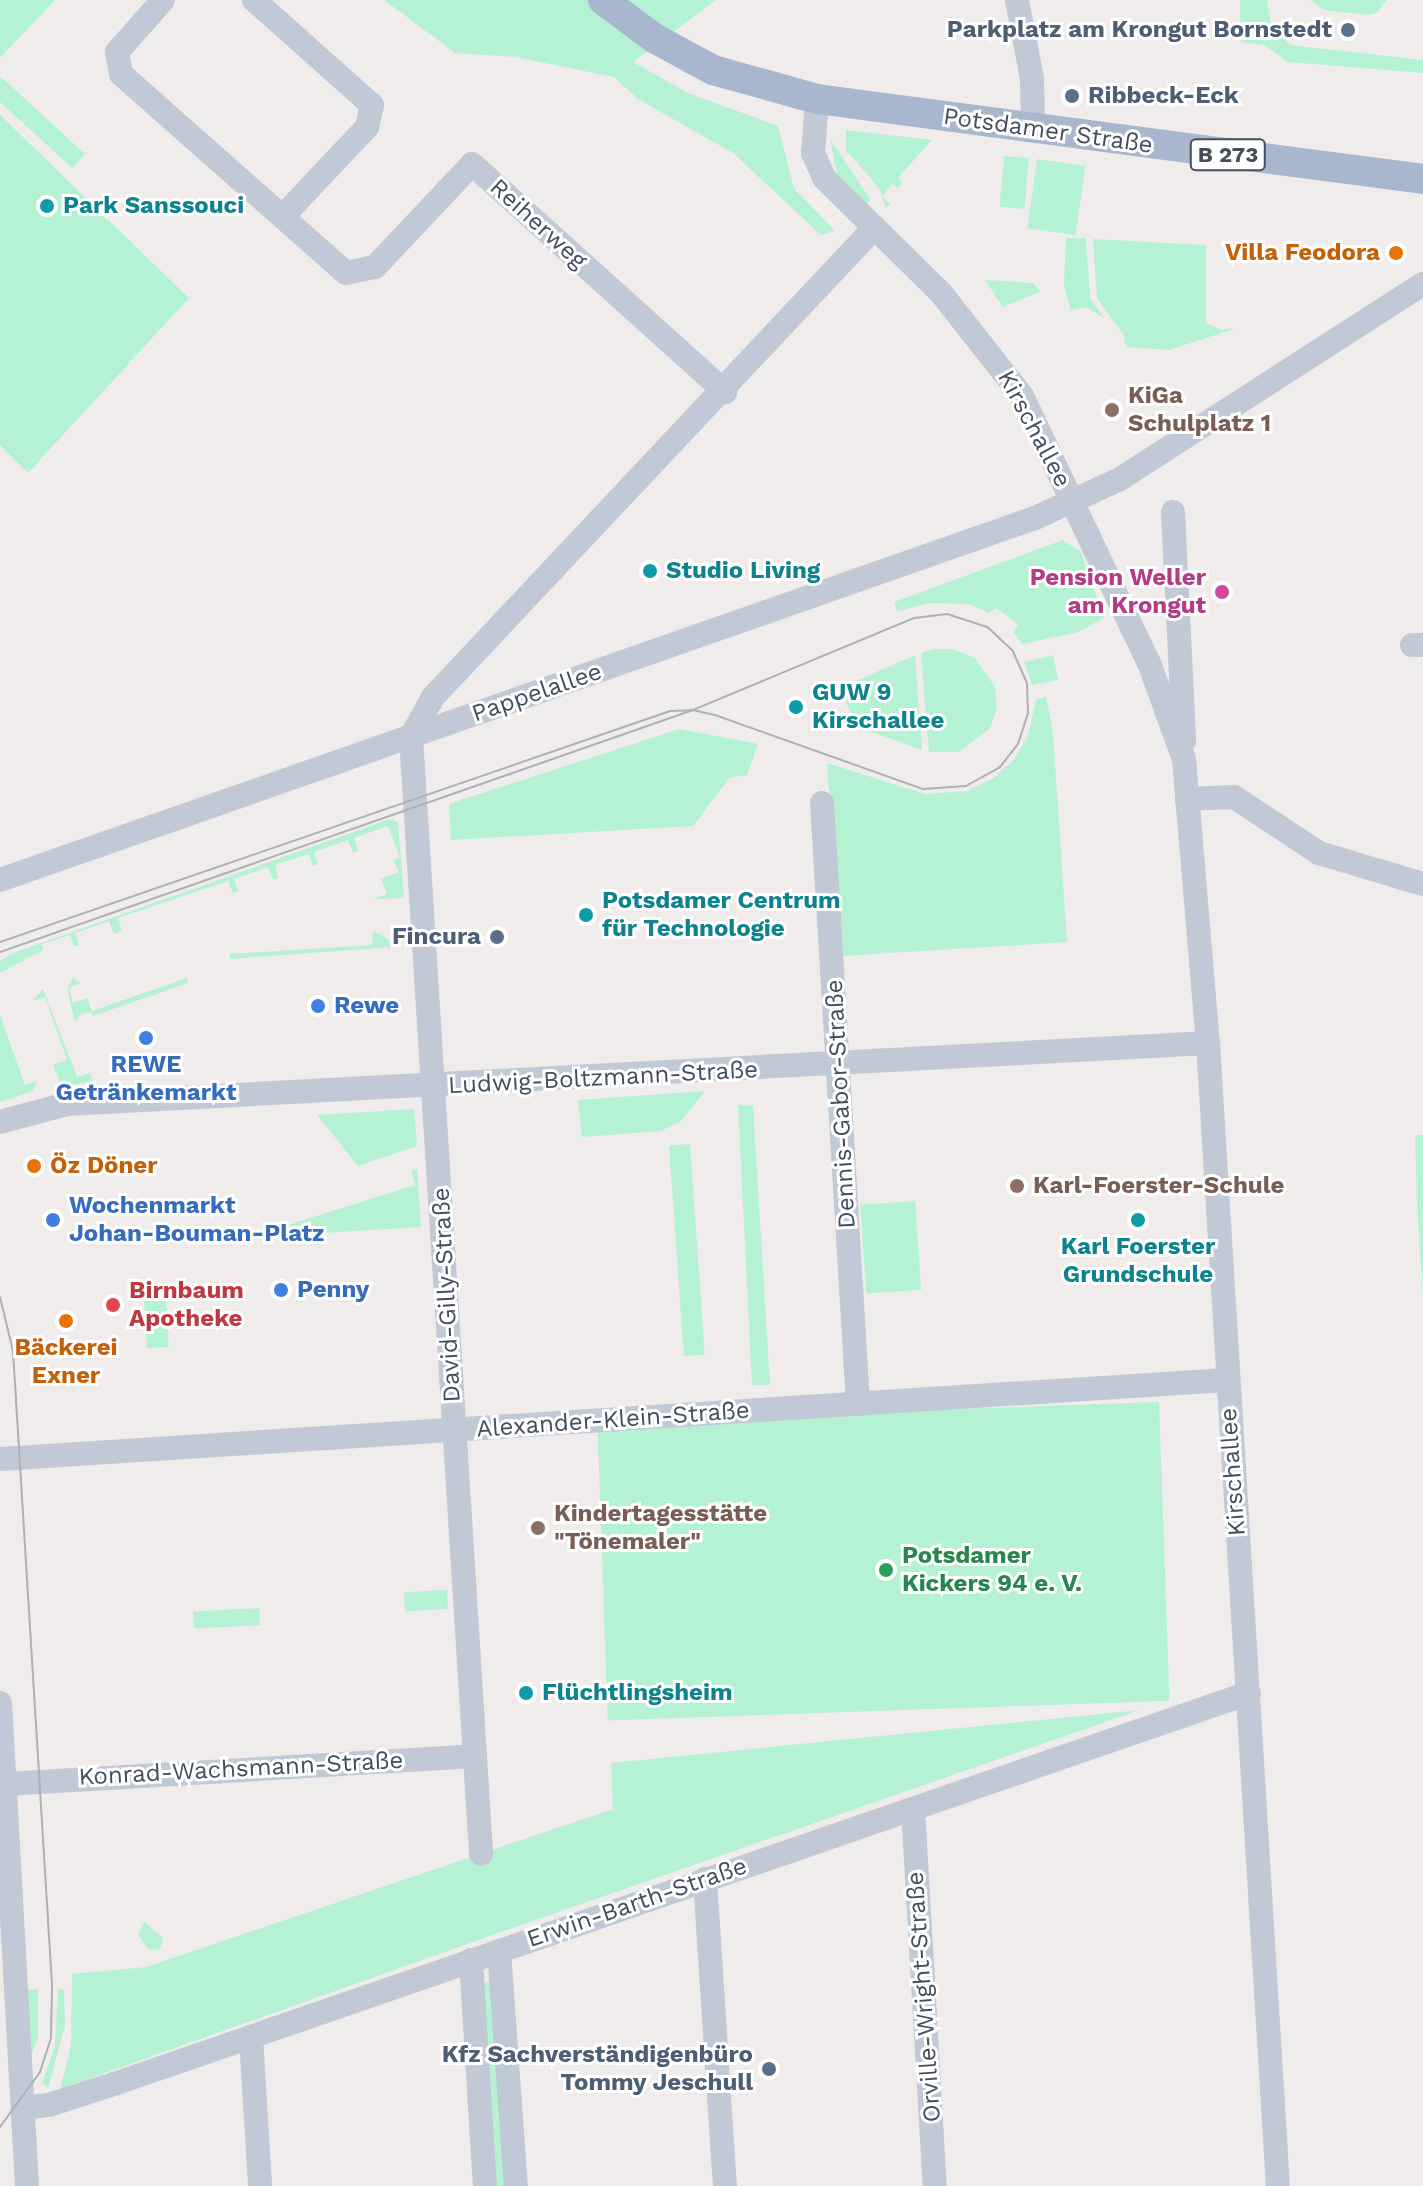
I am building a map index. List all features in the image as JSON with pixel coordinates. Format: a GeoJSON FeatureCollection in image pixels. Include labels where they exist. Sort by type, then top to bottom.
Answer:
{"type":"FeatureCollection","features":[{"type":"Feature","properties":{"kind":"main road","name":"B 273"},"geometry":{"type":"LineString","coordinates":[[603,0],[661,43],[713,70],[817,99]]}},
{"type":"Feature","properties":{"kind":"main road","name":"Potsdamer Straße"},"geometry":{"type":"LineString","coordinates":[[817,99],[1033,130],[1423,179]]}},
{"type":"Feature","properties":{"kind":"street","name":"Reiherweg"},"geometry":{"type":"LineString","coordinates":[[163,0],[117,52],[121,74],[346,273],[375,267],[472,164],[725,392]]}},
{"type":"Feature","properties":{"kind":"street"},"geometry":{"type":"LineString","coordinates":[[254,0],[372,105],[367,127],[283,216]]}},
{"type":"Feature","properties":{"kind":"street"},"geometry":{"type":"LineString","coordinates":[[1017,0],[1032,79],[1033,130]]}},
{"type":"Feature","properties":{"kind":"street","name":"Kirschallee"},"geometry":{"type":"LineString","coordinates":[[817,99],[816,166],[941,293],[1022,396],[1149,663],[1184,759]]}},
{"type":"Feature","properties":{"kind":"street"},"geometry":{"type":"LineString","coordinates":[[411,737],[433,697],[725,392],[874,228]]}},
{"type":"Feature","properties":{"kind":"street","name":"Pappelallee"},"geometry":{"type":"LineString","coordinates":[[0,880],[1072,503],[1120,479],[1423,284]]}},
{"type":"Feature","properties":{"kind":"street","name":"Kirschallee"},"geometry":{"type":"LineString","coordinates":[[1173,512],[1184,759],[1208,1043],[1226,1380],[1249,1693],[1278,2186]]}},
{"type":"Feature","properties":{"kind":"street","name":"David-Gilly-Straße"},"geometry":{"type":"LineString","coordinates":[[411,737],[481,1854]]}},
{"type":"Feature","properties":{"kind":"street"},"geometry":{"type":"LineString","coordinates":[[1187,799],[1234,797],[1319,853],[1423,884]]}},
{"type":"Feature","properties":{"kind":"street","name":"Dennis-Gabor-Straße"},"geometry":{"type":"LineString","coordinates":[[822,803],[858,1404]]}},
{"type":"Feature","properties":{"kind":"street","name":"Ludwig-Boltzmann-Straße"},"geometry":{"type":"LineString","coordinates":[[0,1122],[67,1104],[434,1087],[1208,1043]]}},
{"type":"Feature","properties":{"kind":"street","name":"Alexander-Klein-Straße"},"geometry":{"type":"LineString","coordinates":[[0,1459],[1226,1380]]}},
{"type":"Feature","properties":{"kind":"street","name":"Erwin-Barth-Straße"},"geometry":{"type":"LineString","coordinates":[[23,2108],[49,2105],[251,2037],[1249,1693]]}},
{"type":"Feature","properties":{"kind":"street"},"geometry":{"type":"LineString","coordinates":[[0,1703],[4,1834],[27,2186]]}},
{"type":"Feature","properties":{"kind":"street","name":"Konrad-Wachsmann-Straße"},"geometry":{"type":"LineString","coordinates":[[4,1796],[475,1756]]}},
{"type":"Feature","properties":{"kind":"street","name":"Orville-Wright-Straße"},"geometry":{"type":"LineString","coordinates":[[913,1809],[935,2186]]}},
{"type":"Feature","properties":{"kind":"street"},"geometry":{"type":"LineString","coordinates":[[705,1879],[725,2186]]}},
{"type":"Feature","properties":{"kind":"street"},"geometry":{"type":"LineString","coordinates":[[499,1951],[516,2186]]}},
{"type":"Feature","properties":{"kind":"street"},"geometry":{"type":"LineString","coordinates":[[471,1960],[485,2186]]}},
{"type":"Feature","properties":{"kind":"street"},"geometry":{"type":"LineString","coordinates":[[251,2037],[260,2186]]}},
{"type":"Feature","properties":{"kind":"green space"},"geometry":{"type":"Polygon","coordinates":[[[0,0],[55,0],[0,58],[0,0]]]}},
{"type":"Feature","properties":{"kind":"green space"},"geometry":{"type":"Polygon","coordinates":[[[384,0],[716,0],[633,62],[688,93],[778,126],[794,189],[835,231],[821,235],[733,153],[638,99],[614,77],[515,57],[455,53],[384,0]]]}},
{"type":"Feature","properties":{"kind":"green space"},"geometry":{"type":"Polygon","coordinates":[[[1240,0],[1267,0],[1271,25],[1290,45],[1423,60],[1423,73],[1288,62],[1264,45],[1241,42],[1240,0]]]}},
{"type":"Feature","properties":{"kind":"green space"},"geometry":{"type":"Polygon","coordinates":[[[1310,0],[1387,0],[1376,13],[1367,15],[1324,10],[1310,0]]]}},
{"type":"Feature","properties":{"kind":"green space"},"geometry":{"type":"Polygon","coordinates":[[[0,76],[85,154],[72,168],[0,102],[0,76]]]}},
{"type":"Feature","properties":{"kind":"green space","name":"Park Sanssouci"},"geometry":{"type":"Polygon","coordinates":[[[0,115],[189,298],[28,473],[0,445],[0,115]]]}},
{"type":"Feature","properties":{"kind":"green space"},"geometry":{"type":"Polygon","coordinates":[[[846,130],[932,140],[898,178],[902,182],[898,188],[893,184],[882,196],[890,204],[886,208],[879,188],[846,150],[846,130]]]}},
{"type":"Feature","properties":{"kind":"green space"},"geometry":{"type":"Polygon","coordinates":[[[830,139],[870,199],[866,205],[837,175],[830,139]]]}},
{"type":"Feature","properties":{"kind":"green space"},"geometry":{"type":"Polygon","coordinates":[[[1004,156],[1029,158],[1024,209],[1000,207],[1004,156]]]}},
{"type":"Feature","properties":{"kind":"green space"},"geometry":{"type":"Polygon","coordinates":[[[1037,159],[1086,166],[1076,235],[1027,228],[1037,159]]]}},
{"type":"Feature","properties":{"kind":"green space"},"geometry":{"type":"Polygon","coordinates":[[[1066,238],[1086,238],[1090,298],[1104,318],[1086,307],[1071,310],[1064,286],[1066,238]]]}},
{"type":"Feature","properties":{"kind":"green space"},"geometry":{"type":"Polygon","coordinates":[[[1093,239],[1206,245],[1206,323],[1221,330],[1237,328],[1169,350],[1126,347],[1124,336],[1097,298],[1093,239]]]}},
{"type":"Feature","properties":{"kind":"green space"},"geometry":{"type":"Polygon","coordinates":[[[985,280],[1033,283],[1040,292],[1003,307],[985,280]]]}},
{"type":"Feature","properties":{"kind":"green space"},"geometry":{"type":"Polygon","coordinates":[[[1063,540],[1081,552],[1104,618],[1078,632],[1023,644],[1013,632],[1018,624],[996,608],[989,613],[968,604],[931,603],[897,611],[894,602],[1063,540]]]}},
{"type":"Feature","properties":{"kind":"green space"},"geometry":{"type":"Polygon","coordinates":[[[932,649],[953,649],[975,658],[995,687],[997,709],[990,728],[959,752],[929,752],[921,653],[932,649]]]}},
{"type":"Feature","properties":{"kind":"green space"},"geometry":{"type":"Polygon","coordinates":[[[915,655],[922,750],[858,727],[846,703],[856,681],[915,655]]]}},
{"type":"Feature","properties":{"kind":"green space"},"geometry":{"type":"Polygon","coordinates":[[[1053,655],[1058,680],[1032,685],[1024,662],[1053,655]]]}},
{"type":"Feature","properties":{"kind":"green space"},"geometry":{"type":"Polygon","coordinates":[[[1046,696],[1053,733],[1067,942],[841,956],[827,763],[925,794],[967,791],[992,779],[1014,760],[1028,736],[1036,700],[1046,696]]]}},
{"type":"Feature","properties":{"kind":"green space"},"geometry":{"type":"Polygon","coordinates":[[[679,729],[758,744],[747,775],[729,778],[693,826],[451,840],[449,804],[679,729]]]}},
{"type":"Feature","properties":{"kind":"green space"},"geometry":{"type":"Polygon","coordinates":[[[390,819],[398,822],[404,898],[373,899],[387,894],[381,879],[399,872],[394,860],[400,857],[388,826],[354,838],[358,851],[353,852],[348,840],[314,852],[318,864],[313,866],[309,854],[275,865],[278,878],[273,880],[268,867],[234,879],[238,891],[233,893],[228,881],[118,918],[122,931],[114,934],[109,921],[75,933],[79,945],[74,946],[70,935],[42,944],[43,950],[0,973],[0,961],[13,953],[390,819]]]}},
{"type":"Feature","properties":{"kind":"green space"},"geometry":{"type":"Polygon","coordinates":[[[373,931],[388,939],[390,947],[230,959],[230,954],[372,945],[373,931]]]}},
{"type":"Feature","properties":{"kind":"green space"},"geometry":{"type":"Polygon","coordinates":[[[73,978],[81,983],[69,988],[73,1003],[87,998],[92,1011],[187,978],[188,983],[93,1016],[91,1012],[80,1015],[75,1022],[68,992],[68,987],[73,978]]]}},
{"type":"Feature","properties":{"kind":"green space"},"geometry":{"type":"Polygon","coordinates":[[[43,989],[77,1077],[90,1073],[93,1081],[62,1087],[53,1065],[67,1060],[45,997],[32,1001],[43,989]]]}},
{"type":"Feature","properties":{"kind":"green space"},"geometry":{"type":"Polygon","coordinates":[[[0,1015],[25,1085],[37,1081],[33,1091],[0,1102],[0,1015]]]}},
{"type":"Feature","properties":{"kind":"green space"},"geometry":{"type":"Polygon","coordinates":[[[705,1091],[681,1121],[661,1131],[582,1137],[578,1100],[705,1091]]]}},
{"type":"Feature","properties":{"kind":"green space"},"geometry":{"type":"Polygon","coordinates":[[[738,1105],[753,1106],[770,1385],[752,1385],[738,1105]]]}},
{"type":"Feature","properties":{"kind":"green space"},"geometry":{"type":"Polygon","coordinates":[[[414,1109],[417,1146],[358,1166],[317,1115],[414,1109]]]}},
{"type":"Feature","properties":{"kind":"green space"},"geometry":{"type":"Polygon","coordinates":[[[1415,1135],[1423,1135],[1423,1293],[1417,1204],[1415,1135]]]}},
{"type":"Feature","properties":{"kind":"green space"},"geometry":{"type":"Polygon","coordinates":[[[690,1144],[705,1354],[684,1356],[669,1145],[690,1144]]]}},
{"type":"Feature","properties":{"kind":"green space"},"geometry":{"type":"Polygon","coordinates":[[[417,1169],[421,1227],[273,1236],[272,1230],[415,1185],[411,1171],[417,1169]]]}},
{"type":"Feature","properties":{"kind":"green space"},"geometry":{"type":"Polygon","coordinates":[[[915,1201],[921,1290],[866,1294],[860,1205],[915,1201]]]}},
{"type":"Feature","properties":{"kind":"green space"},"geometry":{"type":"Polygon","coordinates":[[[166,1296],[169,1347],[147,1348],[144,1297],[166,1296]]]}},
{"type":"Feature","properties":{"kind":"green space","name":"Potsdamer Kickers 94 e. V."},"geometry":{"type":"Polygon","coordinates":[[[1159,1402],[1169,1701],[608,1720],[597,1422],[1159,1402]]]}},
{"type":"Feature","properties":{"kind":"green space"},"geometry":{"type":"Polygon","coordinates":[[[447,1590],[448,1609],[405,1611],[404,1592],[447,1590]]]}},
{"type":"Feature","properties":{"kind":"green space"},"geometry":{"type":"Polygon","coordinates":[[[259,1608],[260,1625],[194,1628],[193,1611],[259,1608]]]}},
{"type":"Feature","properties":{"kind":"green space"},"geometry":{"type":"Polygon","coordinates":[[[1140,1710],[60,2089],[71,2045],[72,1974],[146,1967],[613,1809],[611,1763],[1140,1710]]]}},
{"type":"Feature","properties":{"kind":"green space"},"geometry":{"type":"Polygon","coordinates":[[[144,1922],[163,1938],[160,1949],[149,1950],[138,1935],[144,1922]]]}},
{"type":"Feature","properties":{"kind":"green space"},"geometry":{"type":"Polygon","coordinates":[[[497,1982],[508,2186],[491,2186],[480,1983],[497,1982]]]}},
{"type":"Feature","properties":{"kind":"green space"},"geometry":{"type":"Polygon","coordinates":[[[38,1989],[38,2037],[31,2057],[27,1990],[38,1989]]]}},
{"type":"Feature","properties":{"kind":"green space"},"geometry":{"type":"Polygon","coordinates":[[[58,1989],[64,1990],[65,2025],[48,2088],[42,2083],[55,2046],[58,1989]]]}},
{"type":"Feature","properties":{"kind":"tram line"},"geometry":{"type":"LineString","coordinates":[[0,942],[670,711],[693,710],[715,715],[923,789],[966,786],[1000,767],[1018,744],[1028,713],[1027,683],[1012,650],[987,627],[947,614],[914,618],[693,710],[0,952]]}},
{"type":"Feature","properties":{"kind":"tram line"},"geometry":{"type":"LineString","coordinates":[[0,1297],[13,1351],[52,1985],[51,2038],[40,2072],[0,2127]]}},
{"type":"Feature","properties":{"kind":"place","name":"Parkplatz am Krongut Bornstedt"},"geometry":{"type":"Point","coordinates":[1348,30]}},
{"type":"Feature","properties":{"kind":"place","name":"Ribbeck-Eck"},"geometry":{"type":"Point","coordinates":[1072,96]}},
{"type":"Feature","properties":{"kind":"place","name":"Park Sanssouci"},"geometry":{"type":"Point","coordinates":[47,206]}},
{"type":"Feature","properties":{"kind":"place","name":"Villa Feodora"},"geometry":{"type":"Point","coordinates":[1396,253]}},
{"type":"Feature","properties":{"kind":"place","name":"KiGa Schulplatz 1"},"geometry":{"type":"Point","coordinates":[1112,410]}},
{"type":"Feature","properties":{"kind":"place","name":"Studio Living"},"geometry":{"type":"Point","coordinates":[650,571]}},
{"type":"Feature","properties":{"kind":"place","name":"Pension Weller am Krongut"},"geometry":{"type":"Point","coordinates":[1222,592]}},
{"type":"Feature","properties":{"kind":"place","name":"GUW 9 Kirschallee"},"geometry":{"type":"Point","coordinates":[796,707]}},
{"type":"Feature","properties":{"kind":"place","name":"Potsdamer Centrum für Technologie"},"geometry":{"type":"Point","coordinates":[586,915]}},
{"type":"Feature","properties":{"kind":"place","name":"Fincura"},"geometry":{"type":"Point","coordinates":[497,937]}},
{"type":"Feature","properties":{"kind":"place","name":"Rewe"},"geometry":{"type":"Point","coordinates":[318,1006]}},
{"type":"Feature","properties":{"kind":"place","name":"REWE Getränkemarkt"},"geometry":{"type":"Point","coordinates":[146,1038]}},
{"type":"Feature","properties":{"kind":"place","name":"Öz Döner"},"geometry":{"type":"Point","coordinates":[34,1166]}},
{"type":"Feature","properties":{"kind":"place","name":"Karl-Foerster-Schule"},"geometry":{"type":"Point","coordinates":[1017,1186]}},
{"type":"Feature","properties":{"kind":"place","name":"Wochenmarkt Johan-Bouman-Platz"},"geometry":{"type":"Point","coordinates":[53,1220]}},
{"type":"Feature","properties":{"kind":"place","name":"Karl Foerster Grundschule"},"geometry":{"type":"Point","coordinates":[1138,1220]}},
{"type":"Feature","properties":{"kind":"place","name":"Penny"},"geometry":{"type":"Point","coordinates":[281,1290]}},
{"type":"Feature","properties":{"kind":"place","name":"Birnbaum Apotheke"},"geometry":{"type":"Point","coordinates":[113,1305]}},
{"type":"Feature","properties":{"kind":"place","name":"Bäckerei Exner"},"geometry":{"type":"Point","coordinates":[66,1321]}},
{"type":"Feature","properties":{"kind":"place","name":"Kindertagesstätte \"Tönemaler\""},"geometry":{"type":"Point","coordinates":[538,1528]}},
{"type":"Feature","properties":{"kind":"place","name":"Potsdamer Kickers 94 e. V."},"geometry":{"type":"Point","coordinates":[886,1570]}},
{"type":"Feature","properties":{"kind":"place","name":"Flüchtlingsheim"},"geometry":{"type":"Point","coordinates":[526,1693]}},
{"type":"Feature","properties":{"kind":"place","name":"Kfz Sachverständigenbüro Tommy Jeschull"},"geometry":{"type":"Point","coordinates":[769,2069]}}]}
